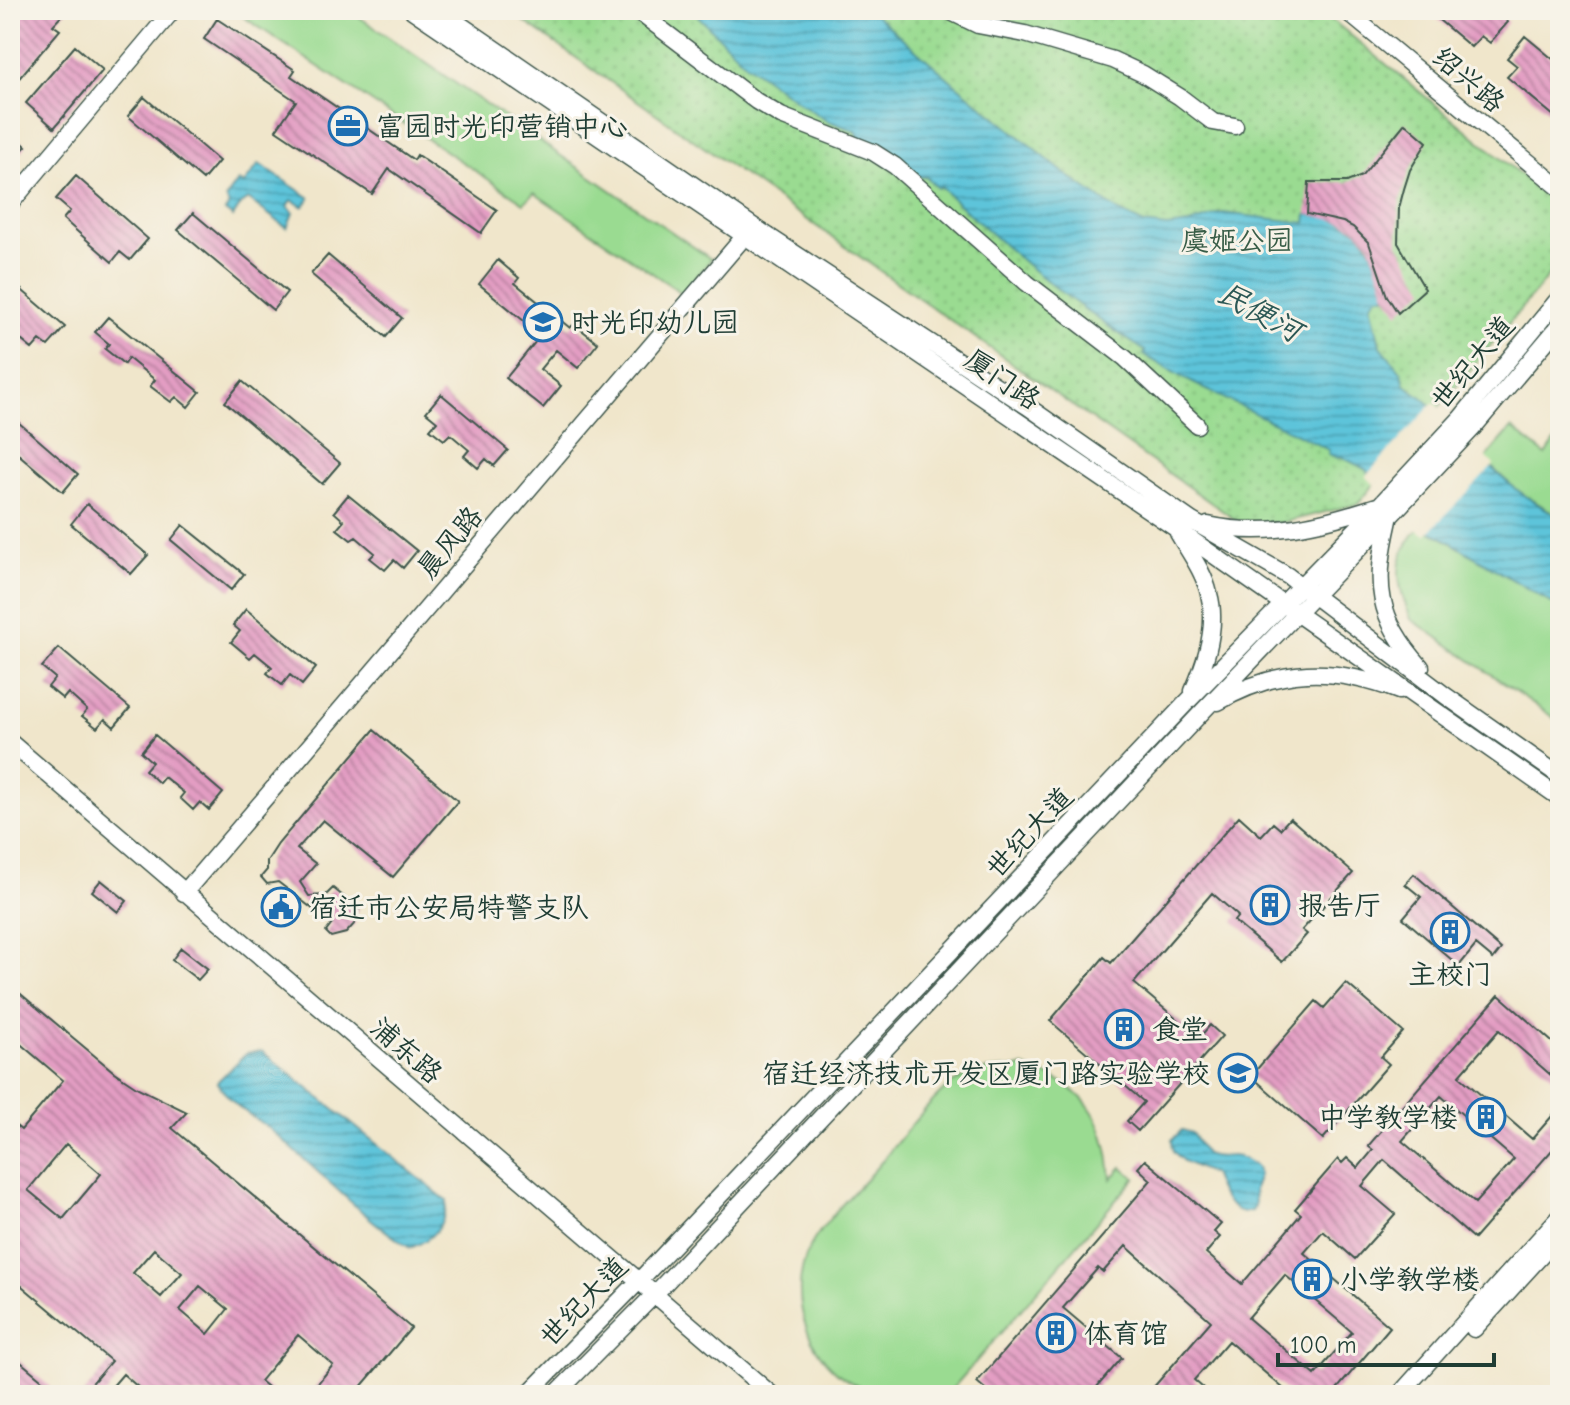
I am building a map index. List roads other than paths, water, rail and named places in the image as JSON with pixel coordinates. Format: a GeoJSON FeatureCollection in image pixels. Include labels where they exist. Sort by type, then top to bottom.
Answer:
{"type":"FeatureCollection","features":[{"type":"Feature","properties":{"kind":"street"},"geometry":{"type":"LineString","coordinates":[[10,204],[173,10]]}},
{"type":"Feature","properties":{"kind":"street","name":"厦门路"},"geometry":{"type":"LineString","coordinates":[[412,10],[749,231],[1027,406],[1192,521],[1309,591],[1446,696],[1560,776]]}},
{"type":"Feature","properties":{"kind":"street","name":"厦门路"},"geometry":{"type":"LineString","coordinates":[[439,10],[749,231],[1560,798]]}},
{"type":"Feature","properties":{"kind":"street"},"geometry":{"type":"LineString","coordinates":[[636,10],[756,101],[781,116],[873,152],[895,166],[1027,283],[1125,358],[1197,425]]}},
{"type":"Feature","properties":{"kind":"street"},"geometry":{"type":"LineString","coordinates":[[947,10],[978,25],[1025,34],[1113,60],[1143,74],[1213,122],[1235,126]]}},
{"type":"Feature","properties":{"kind":"street","name":"绍兴路"},"geometry":{"type":"LineString","coordinates":[[1345,10],[1560,188]]}},
{"type":"Feature","properties":{"kind":"street","name":"晨风路"},"geometry":{"type":"LineString","coordinates":[[184,893],[749,231]]}},
{"type":"Feature","properties":{"kind":"street","name":"世纪大道"},"geometry":{"type":"LineString","coordinates":[[1466,424],[1560,297]]}},
{"type":"Feature","properties":{"kind":"street","name":"世纪大道"},"geometry":{"type":"LineString","coordinates":[[527,1395],[1309,591],[1560,325]]}},
{"type":"Feature","properties":{"kind":"street"},"geometry":{"type":"LineString","coordinates":[[1192,521],[1227,529],[1302,528],[1388,508],[1379,560],[1384,608],[1391,629],[1446,696]]}},
{"type":"Feature","properties":{"kind":"street"},"geometry":{"type":"LineString","coordinates":[[1175,528],[1200,570],[1210,595],[1208,650],[1196,706]]}},
{"type":"Feature","properties":{"kind":"street"},"geometry":{"type":"LineString","coordinates":[[1196,706],[1281,678],[1334,673],[1369,680],[1421,699]]}},
{"type":"Feature","properties":{"kind":"street","name":"世纪大道"},"geometry":{"type":"LineString","coordinates":[[555,1395],[654,1295],[1196,706]]}},
{"type":"Feature","properties":{"kind":"street","name":"浦东路"},"geometry":{"type":"LineString","coordinates":[[10,742],[772,1395]]}},
{"type":"Feature","properties":{"kind":"street"},"geometry":{"type":"LineString","coordinates":[[1399,1395],[1560,1216]]}},
{"type":"Feature","properties":{"kind":"street"},"geometry":{"type":"LineString","coordinates":[[1413,1395],[1560,1235]]}},
{"type":"Feature","properties":{"kind":"water","name":"民便河"},"geometry":{"type":"Polygon","coordinates":[[[692,10],[870,10],[1064,173],[1119,212],[1144,224],[1167,227],[1189,224],[1223,213],[1306,223],[1307,214],[1343,222],[1355,229],[1371,249],[1387,296],[1378,296],[1371,304],[1380,345],[1402,373],[1405,385],[1439,413],[1506,481],[1560,517],[1560,608],[1420,527],[1365,469],[1340,456],[1328,454],[1329,450],[1187,380],[1144,355],[1145,351],[1023,262],[940,186],[937,188],[927,177],[918,177],[856,139],[856,131],[826,120],[800,103],[746,64],[692,10]]]}},
{"type":"Feature","properties":{"kind":"water"},"geometry":{"type":"Polygon","coordinates":[[[259,164],[310,198],[303,207],[292,200],[288,206],[293,213],[287,228],[248,199],[233,217],[225,211],[229,206],[226,198],[238,181],[244,184],[259,164]]]}},
{"type":"Feature","properties":{"kind":"water"},"geometry":{"type":"Polygon","coordinates":[[[262,1051],[447,1201],[444,1217],[431,1236],[410,1248],[391,1235],[230,1098],[217,1082],[247,1053],[262,1051]]]}},
{"type":"Feature","properties":{"kind":"water"},"geometry":{"type":"Polygon","coordinates":[[[1182,1130],[1192,1133],[1205,1154],[1241,1157],[1257,1167],[1259,1175],[1252,1211],[1242,1213],[1230,1205],[1212,1174],[1183,1161],[1173,1151],[1172,1140],[1182,1130]]]}},
{"type":"Feature","properties":{"kind":"place","name":"富园时光印营销中心"},"geometry":{"type":"Point","coordinates":[348,126]}},
{"type":"Feature","properties":{"kind":"place","name":"时光印幼儿园"},"geometry":{"type":"Point","coordinates":[543,322]}},
{"type":"Feature","properties":{"kind":"place","name":"报告厅"},"geometry":{"type":"Point","coordinates":[1270,905]}},
{"type":"Feature","properties":{"kind":"place","name":"宿迁市公安局特警支队"},"geometry":{"type":"Point","coordinates":[281,907]}},
{"type":"Feature","properties":{"kind":"place","name":"主校门"},"geometry":{"type":"Point","coordinates":[1450,932]}},
{"type":"Feature","properties":{"kind":"place","name":"食堂"},"geometry":{"type":"Point","coordinates":[1124,1029]}},
{"type":"Feature","properties":{"kind":"place","name":"宿迁经济技术开发区厦门路实验学校"},"geometry":{"type":"Point","coordinates":[1238,1073]}},
{"type":"Feature","properties":{"kind":"place","name":"中学教学楼"},"geometry":{"type":"Point","coordinates":[1486,1117]}},
{"type":"Feature","properties":{"kind":"place","name":"小学教学楼"},"geometry":{"type":"Point","coordinates":[1312,1279]}},
{"type":"Feature","properties":{"kind":"place","name":"体育馆"},"geometry":{"type":"Point","coordinates":[1056,1333]}},
{"type":"Feature","properties":{"kind":"park label","name":"虞姬公园"},"geometry":{"type":"Point","coordinates":[1237,240]}}]}
